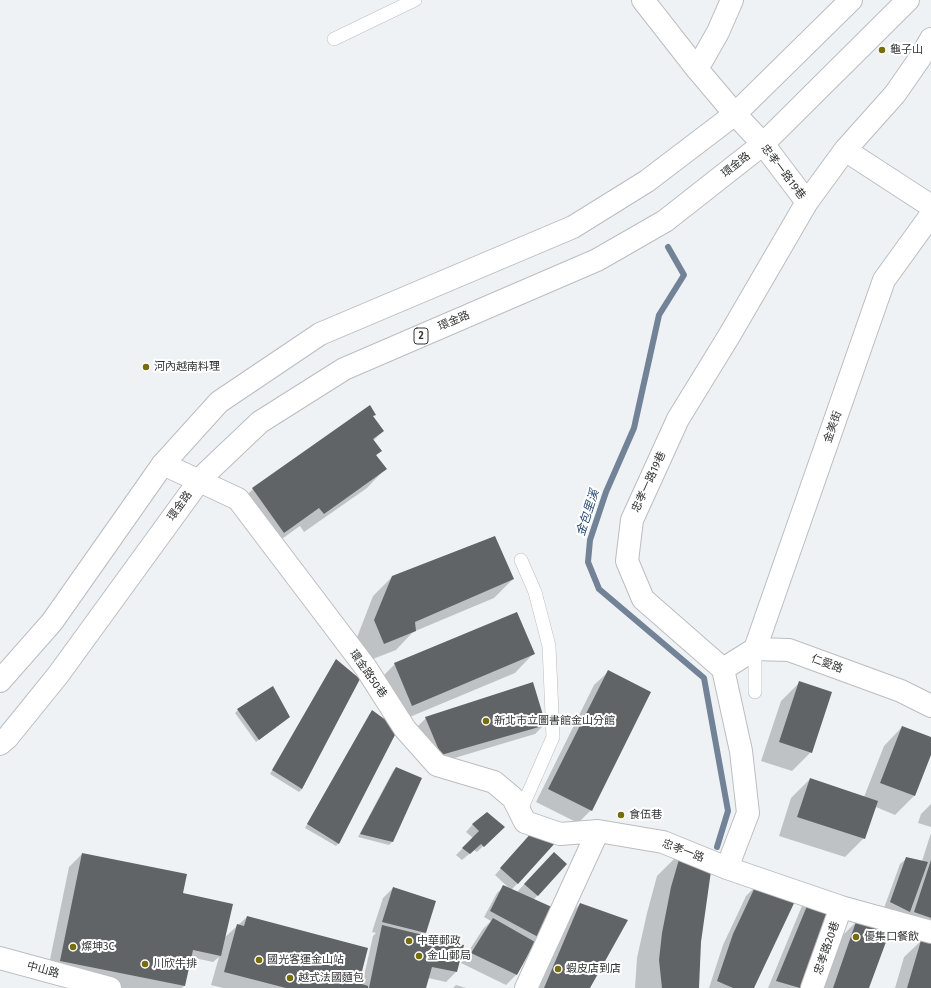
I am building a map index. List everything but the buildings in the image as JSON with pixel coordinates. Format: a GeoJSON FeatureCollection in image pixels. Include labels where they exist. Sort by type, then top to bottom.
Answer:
{"type":"FeatureCollection","features":[{"type":"Feature","properties":{"kind":"street","name":"忠孝一路19巷"},"geometry":{"type":"LineString","coordinates":[[643,0],[735,114],[763,144],[806,202],[729,336],[678,420],[632,520],[627,561],[643,599],[723,669]]}},
{"type":"Feature","properties":{"kind":"street"},"geometry":{"type":"LineString","coordinates":[[697,68],[718,32],[732,0]]}},
{"type":"Feature","properties":{"kind":"street"},"geometry":{"type":"LineString","coordinates":[[0,680],[52,622],[163,464],[219,402],[320,334],[573,227],[647,181],[735,114],[851,0]]}},
{"type":"Feature","properties":{"kind":"street","name":"環金路"},"geometry":{"type":"LineString","coordinates":[[0,744],[7,738],[58,675],[198,481],[260,422],[344,370],[597,260],[665,221],[763,144],[908,0]]}},
{"type":"Feature","properties":{"kind":"street"},"geometry":{"type":"LineString","coordinates":[[806,202],[845,150],[895,94],[920,58],[931,39]]}},
{"type":"Feature","properties":{"kind":"street"},"geometry":{"type":"LineString","coordinates":[[845,150],[931,206]]}},
{"type":"Feature","properties":{"kind":"street","name":"金美街"},"geometry":{"type":"LineString","coordinates":[[755,649],[884,280],[931,215]]}},
{"type":"Feature","properties":{"kind":"street","name":"環金路50巷"},"geometry":{"type":"LineString","coordinates":[[163,464],[238,499],[366,668],[405,729],[437,765],[494,782],[513,798],[525,822],[560,834],[598,831]]}},
{"type":"Feature","properties":{"kind":"street"},"geometry":{"type":"LineString","coordinates":[[727,868],[748,813],[741,751],[723,669],[755,649]]}},
{"type":"Feature","properties":{"kind":"street","name":"仁愛路"},"geometry":{"type":"LineString","coordinates":[[755,649],[788,650],[901,691],[931,706]]}},
{"type":"Feature","properties":{"kind":"street"},"geometry":{"type":"LineString","coordinates":[[526,988],[598,831]]}},
{"type":"Feature","properties":{"kind":"street","name":"忠孝一路"},"geometry":{"type":"LineString","coordinates":[[598,831],[663,842],[727,868],[841,907],[931,932]]}},
{"type":"Feature","properties":{"kind":"street","name":"忠孝路20巷"},"geometry":{"type":"LineString","coordinates":[[812,988],[841,907]]}},
{"type":"Feature","properties":{"kind":"street","name":"中山路"},"geometry":{"type":"LineString","coordinates":[[0,958],[110,988]]}},
{"type":"Feature","properties":{"kind":"lane"},"geometry":{"type":"LineString","coordinates":[[334,39],[415,0]]}},
{"type":"Feature","properties":{"kind":"lane"},"geometry":{"type":"LineString","coordinates":[[520,812],[553,736],[549,646],[535,592],[521,560]]}},
{"type":"Feature","properties":{"kind":"lane"},"geometry":{"type":"LineString","coordinates":[[755,649],[755,692]]}},
{"type":"Feature","properties":{"kind":"waterway","name":"金包里溪"},"geometry":{"type":"LineString","coordinates":[[668,247],[684,275],[659,315],[634,428],[606,492],[590,540],[588,562],[599,589],[704,678],[728,811],[717,847]]}},
{"type":"Feature","properties":{"kind":"place","name":"龜子山"},"geometry":{"type":"Point","coordinates":[882,50]}},
{"type":"Feature","properties":{"kind":"place","name":"河內越南料理"},"geometry":{"type":"Point","coordinates":[146,367]}},
{"type":"Feature","properties":{"kind":"place","name":"新北市立圖書館金山分館"},"geometry":{"type":"Point","coordinates":[486,721]}},
{"type":"Feature","properties":{"kind":"place","name":"食伍巷"},"geometry":{"type":"Point","coordinates":[621,815]}},
{"type":"Feature","properties":{"kind":"place","name":"優集口餐飲"},"geometry":{"type":"Point","coordinates":[856,937]}},
{"type":"Feature","properties":{"kind":"place","name":"中華郵政"},"geometry":{"type":"Point","coordinates":[409,941]}},
{"type":"Feature","properties":{"kind":"place","name":"燦坤3C"},"geometry":{"type":"Point","coordinates":[73,947]}},
{"type":"Feature","properties":{"kind":"place","name":"金山郵局"},"geometry":{"type":"Point","coordinates":[419,956]}},
{"type":"Feature","properties":{"kind":"place","name":"國光客運金山站"},"geometry":{"type":"Point","coordinates":[259,960]}},
{"type":"Feature","properties":{"kind":"place","name":"川欣牛排"},"geometry":{"type":"Point","coordinates":[145,964]}},
{"type":"Feature","properties":{"kind":"place","name":"蝦皮店到店"},"geometry":{"type":"Point","coordinates":[558,969]}},
{"type":"Feature","properties":{"kind":"place","name":"越式法國麵包"},"geometry":{"type":"Point","coordinates":[290,978]}}]}
